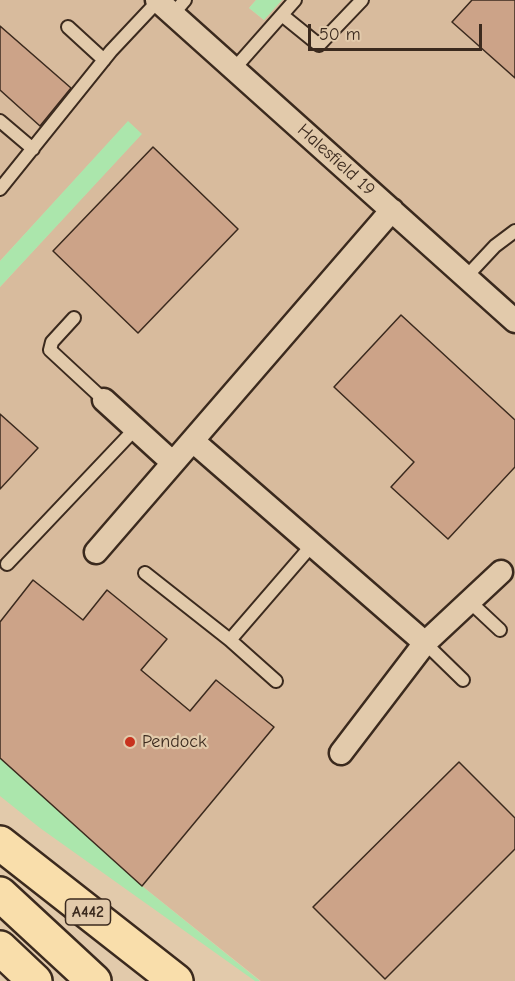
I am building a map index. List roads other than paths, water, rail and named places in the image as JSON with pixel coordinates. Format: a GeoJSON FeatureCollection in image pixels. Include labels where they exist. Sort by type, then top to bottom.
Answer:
{"type":"FeatureCollection","features":[{"type":"Feature","properties":{"kind":"highway","name":"A442"},"geometry":{"type":"LineString","coordinates":[[0,843],[176,981]]}},
{"type":"Feature","properties":{"kind":"highway","name":"A442"},"geometry":{"type":"LineString","coordinates":[[0,894],[94,981]]}},
{"type":"Feature","properties":{"kind":"highway"},"geometry":{"type":"LineString","coordinates":[[0,948],[35,981]]}},
{"type":"Feature","properties":{"kind":"street","name":"Halesfield 19"},"geometry":{"type":"LineString","coordinates":[[168,4],[234,69],[515,321]]}},
{"type":"Feature","properties":{"kind":"street"},"geometry":{"type":"LineString","coordinates":[[96,552],[392,210]]}},
{"type":"Feature","properties":{"kind":"street"},"geometry":{"type":"LineString","coordinates":[[104,400],[173,464]]}},
{"type":"Feature","properties":{"kind":"street"},"geometry":{"type":"LineString","coordinates":[[193,441],[425,643]]}},
{"type":"Feature","properties":{"kind":"street"},"geometry":{"type":"LineString","coordinates":[[341,753],[425,643],[501,572]]}},
{"type":"Feature","properties":{"kind":"lane"},"geometry":{"type":"LineString","coordinates":[[234,69],[295,0]]}},
{"type":"Feature","properties":{"kind":"lane"},"geometry":{"type":"LineString","coordinates":[[282,15],[319,45],[362,0]]}},
{"type":"Feature","properties":{"kind":"lane"},"geometry":{"type":"LineString","coordinates":[[0,189],[104,60],[168,4]]}},
{"type":"Feature","properties":{"kind":"lane"},"geometry":{"type":"LineString","coordinates":[[68,27],[104,60]]}},
{"type":"Feature","properties":{"kind":"lane"},"geometry":{"type":"LineString","coordinates":[[0,121],[33,148]]}},
{"type":"Feature","properties":{"kind":"lane"},"geometry":{"type":"LineString","coordinates":[[466,277],[495,246],[515,231]]}},
{"type":"Feature","properties":{"kind":"lane"},"geometry":{"type":"LineString","coordinates":[[74,318],[52,342],[50,350],[104,400]]}},
{"type":"Feature","properties":{"kind":"lane"},"geometry":{"type":"LineString","coordinates":[[7,564],[135,429]]}},
{"type":"Feature","properties":{"kind":"lane"},"geometry":{"type":"LineString","coordinates":[[230,640],[312,545]]}},
{"type":"Feature","properties":{"kind":"lane"},"geometry":{"type":"LineString","coordinates":[[144,573],[230,640],[276,681]]}},
{"type":"Feature","properties":{"kind":"lane"},"geometry":{"type":"LineString","coordinates":[[469,601],[500,630]]}},
{"type":"Feature","properties":{"kind":"lane"},"geometry":{"type":"LineString","coordinates":[[425,643],[463,680]]}},
{"type":"Feature","properties":{"kind":"place","name":"Pendock"},"geometry":{"type":"Point","coordinates":[130,742]}}]}
